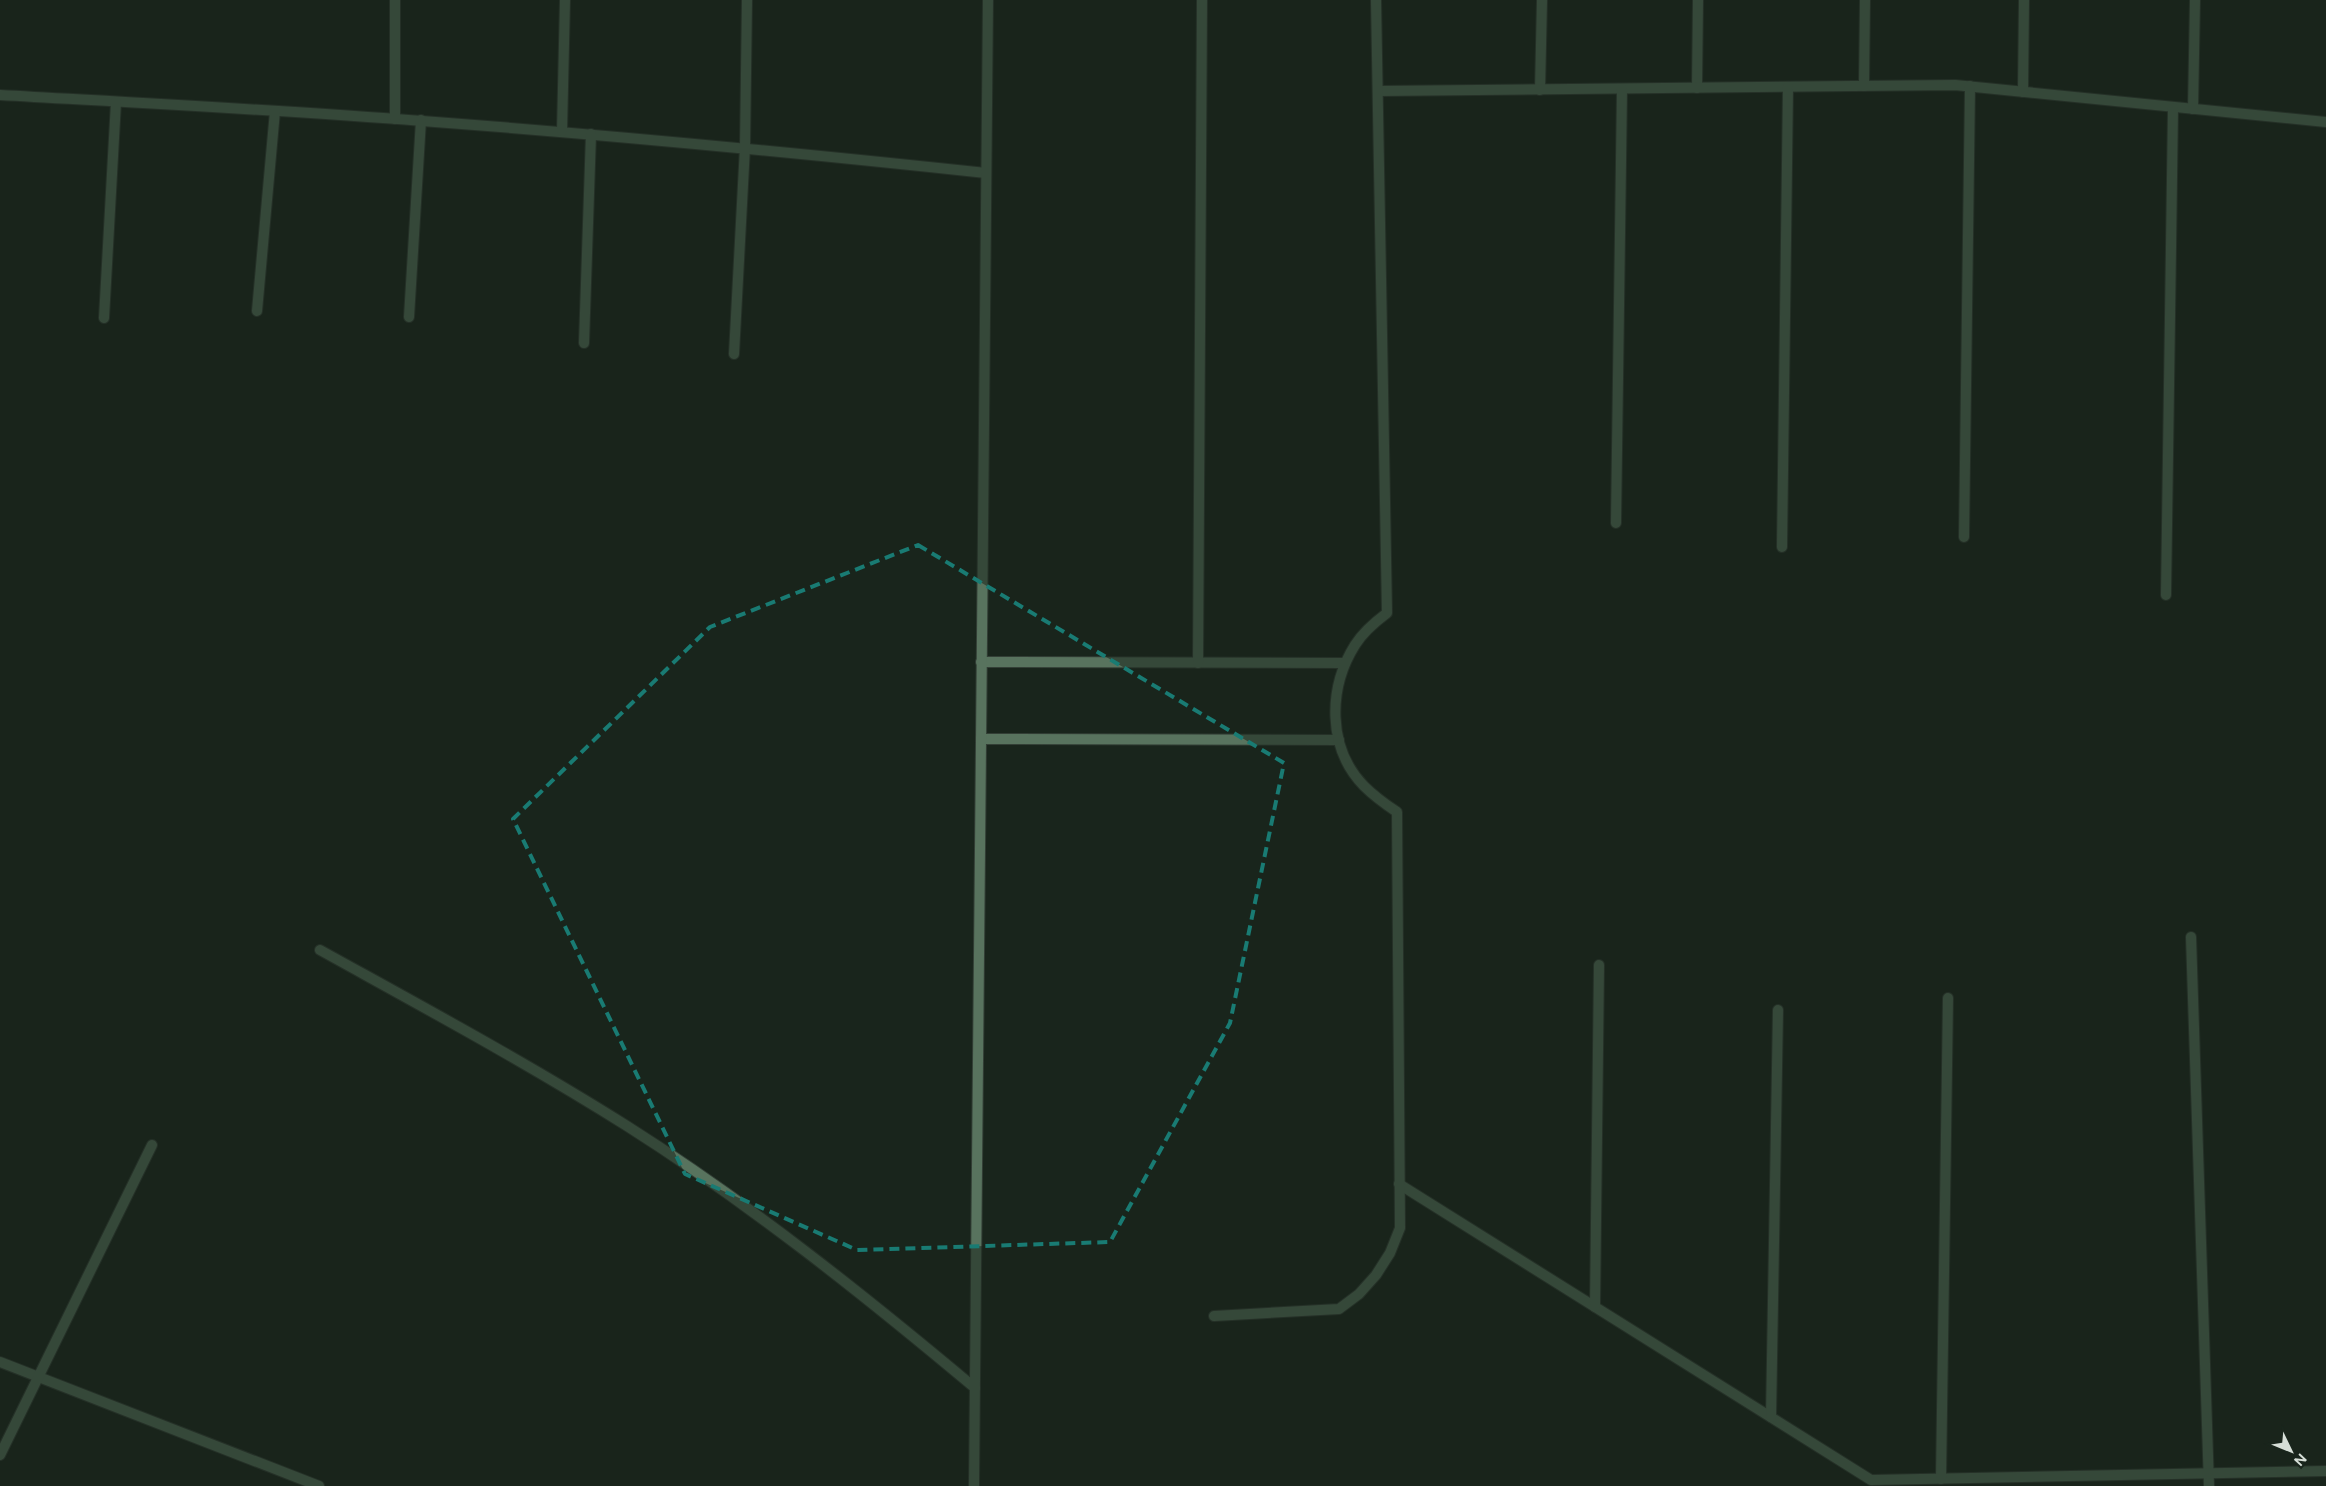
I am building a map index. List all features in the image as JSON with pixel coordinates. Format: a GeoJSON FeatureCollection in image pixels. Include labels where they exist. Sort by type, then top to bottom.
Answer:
{"type":"FeatureCollection","features":[{"type":"Feature","properties":{"kind":"street"},"geometry":{"type":"LineString","coordinates":[[395,0],[395,119]]}},
{"type":"Feature","properties":{"kind":"street"},"geometry":{"type":"LineString","coordinates":[[562,131],[566,0]]}},
{"type":"Feature","properties":{"kind":"street"},"geometry":{"type":"LineString","coordinates":[[734,354],[745,147],[748,0]]}},
{"type":"Feature","properties":{"kind":"street"},"geometry":{"type":"LineString","coordinates":[[974,1486],[988,0]]}},
{"type":"Feature","properties":{"kind":"street"},"geometry":{"type":"LineString","coordinates":[[1198,663],[1202,0]]}},
{"type":"Feature","properties":{"kind":"street"},"geometry":{"type":"LineString","coordinates":[[1214,1316],[1339,1309],[1359,1294],[1376,1275],[1390,1252],[1400,1228],[1397,812],[1378,800],[1350,768],[1339,740],[1334,706],[1337,684],[1345,663],[1369,627],[1387,613],[1376,0]]}},
{"type":"Feature","properties":{"kind":"street"},"geometry":{"type":"LineString","coordinates":[[1540,90],[1542,0]]}},
{"type":"Feature","properties":{"kind":"street"},"geometry":{"type":"LineString","coordinates":[[1697,88],[1698,0]]}},
{"type":"Feature","properties":{"kind":"street"},"geometry":{"type":"LineString","coordinates":[[1864,86],[1865,0]]}},
{"type":"Feature","properties":{"kind":"street"},"geometry":{"type":"LineString","coordinates":[[2023,92],[2024,0]]}},
{"type":"Feature","properties":{"kind":"street"},"geometry":{"type":"LineString","coordinates":[[2193,109],[2194,0]]}},
{"type":"Feature","properties":{"kind":"street"},"geometry":{"type":"LineString","coordinates":[[1378,91],[1970,86],[2326,122]]}},
{"type":"Feature","properties":{"kind":"street"},"geometry":{"type":"LineString","coordinates":[[1964,537],[1970,86]]}},
{"type":"Feature","properties":{"kind":"street"},"geometry":{"type":"LineString","coordinates":[[1782,547],[1788,87]]}},
{"type":"Feature","properties":{"kind":"street"},"geometry":{"type":"LineString","coordinates":[[1616,523],[1622,89]]}},
{"type":"Feature","properties":{"kind":"street"},"geometry":{"type":"LineString","coordinates":[[0,95],[420,120],[562,131],[745,147],[986,173]]}},
{"type":"Feature","properties":{"kind":"street"},"geometry":{"type":"LineString","coordinates":[[104,318],[116,102]]}},
{"type":"Feature","properties":{"kind":"street"},"geometry":{"type":"LineString","coordinates":[[2166,595],[2173,108]]}},
{"type":"Feature","properties":{"kind":"street"},"geometry":{"type":"LineString","coordinates":[[256,311],[275,111]]}},
{"type":"Feature","properties":{"kind":"street"},"geometry":{"type":"LineString","coordinates":[[409,317],[420,120]]}},
{"type":"Feature","properties":{"kind":"street"},"geometry":{"type":"LineString","coordinates":[[584,343],[592,134]]}},
{"type":"Feature","properties":{"kind":"street"},"geometry":{"type":"LineString","coordinates":[[981,662],[1345,663]]}},
{"type":"Feature","properties":{"kind":"street"},"geometry":{"type":"LineString","coordinates":[[981,739],[1339,740]]}},
{"type":"Feature","properties":{"kind":"street"},"geometry":{"type":"LineString","coordinates":[[2191,937],[2209,1486]]}},
{"type":"Feature","properties":{"kind":"street"},"geometry":{"type":"LineString","coordinates":[[320,950],[523,1063],[628,1127],[730,1195],[813,1257],[975,1388]]}},
{"type":"Feature","properties":{"kind":"street"},"geometry":{"type":"LineString","coordinates":[[1595,1307],[1599,965]]}},
{"type":"Feature","properties":{"kind":"street"},"geometry":{"type":"LineString","coordinates":[[1941,1479],[1948,998]]}},
{"type":"Feature","properties":{"kind":"street"},"geometry":{"type":"LineString","coordinates":[[1771,1417],[1778,1010]]}},
{"type":"Feature","properties":{"kind":"street"},"geometry":{"type":"LineString","coordinates":[[0,1455],[152,1144]]}},
{"type":"Feature","properties":{"kind":"street"},"geometry":{"type":"LineString","coordinates":[[1399,1184],[1871,1480],[1922,1482],[1941,1479],[2326,1471]]}},
{"type":"Feature","properties":{"kind":"street"},"geometry":{"type":"LineString","coordinates":[[0,1362],[319,1486]]}},
{"type":"Feature","properties":{"kind":"highlighted area"},"geometry":{"type":"Polygon","coordinates":[[[918,545],[1284,763],[1230,1023],[1110,1242],[857,1250],[685,1174],[513,819],[710,627],[918,545]]]}}]}
